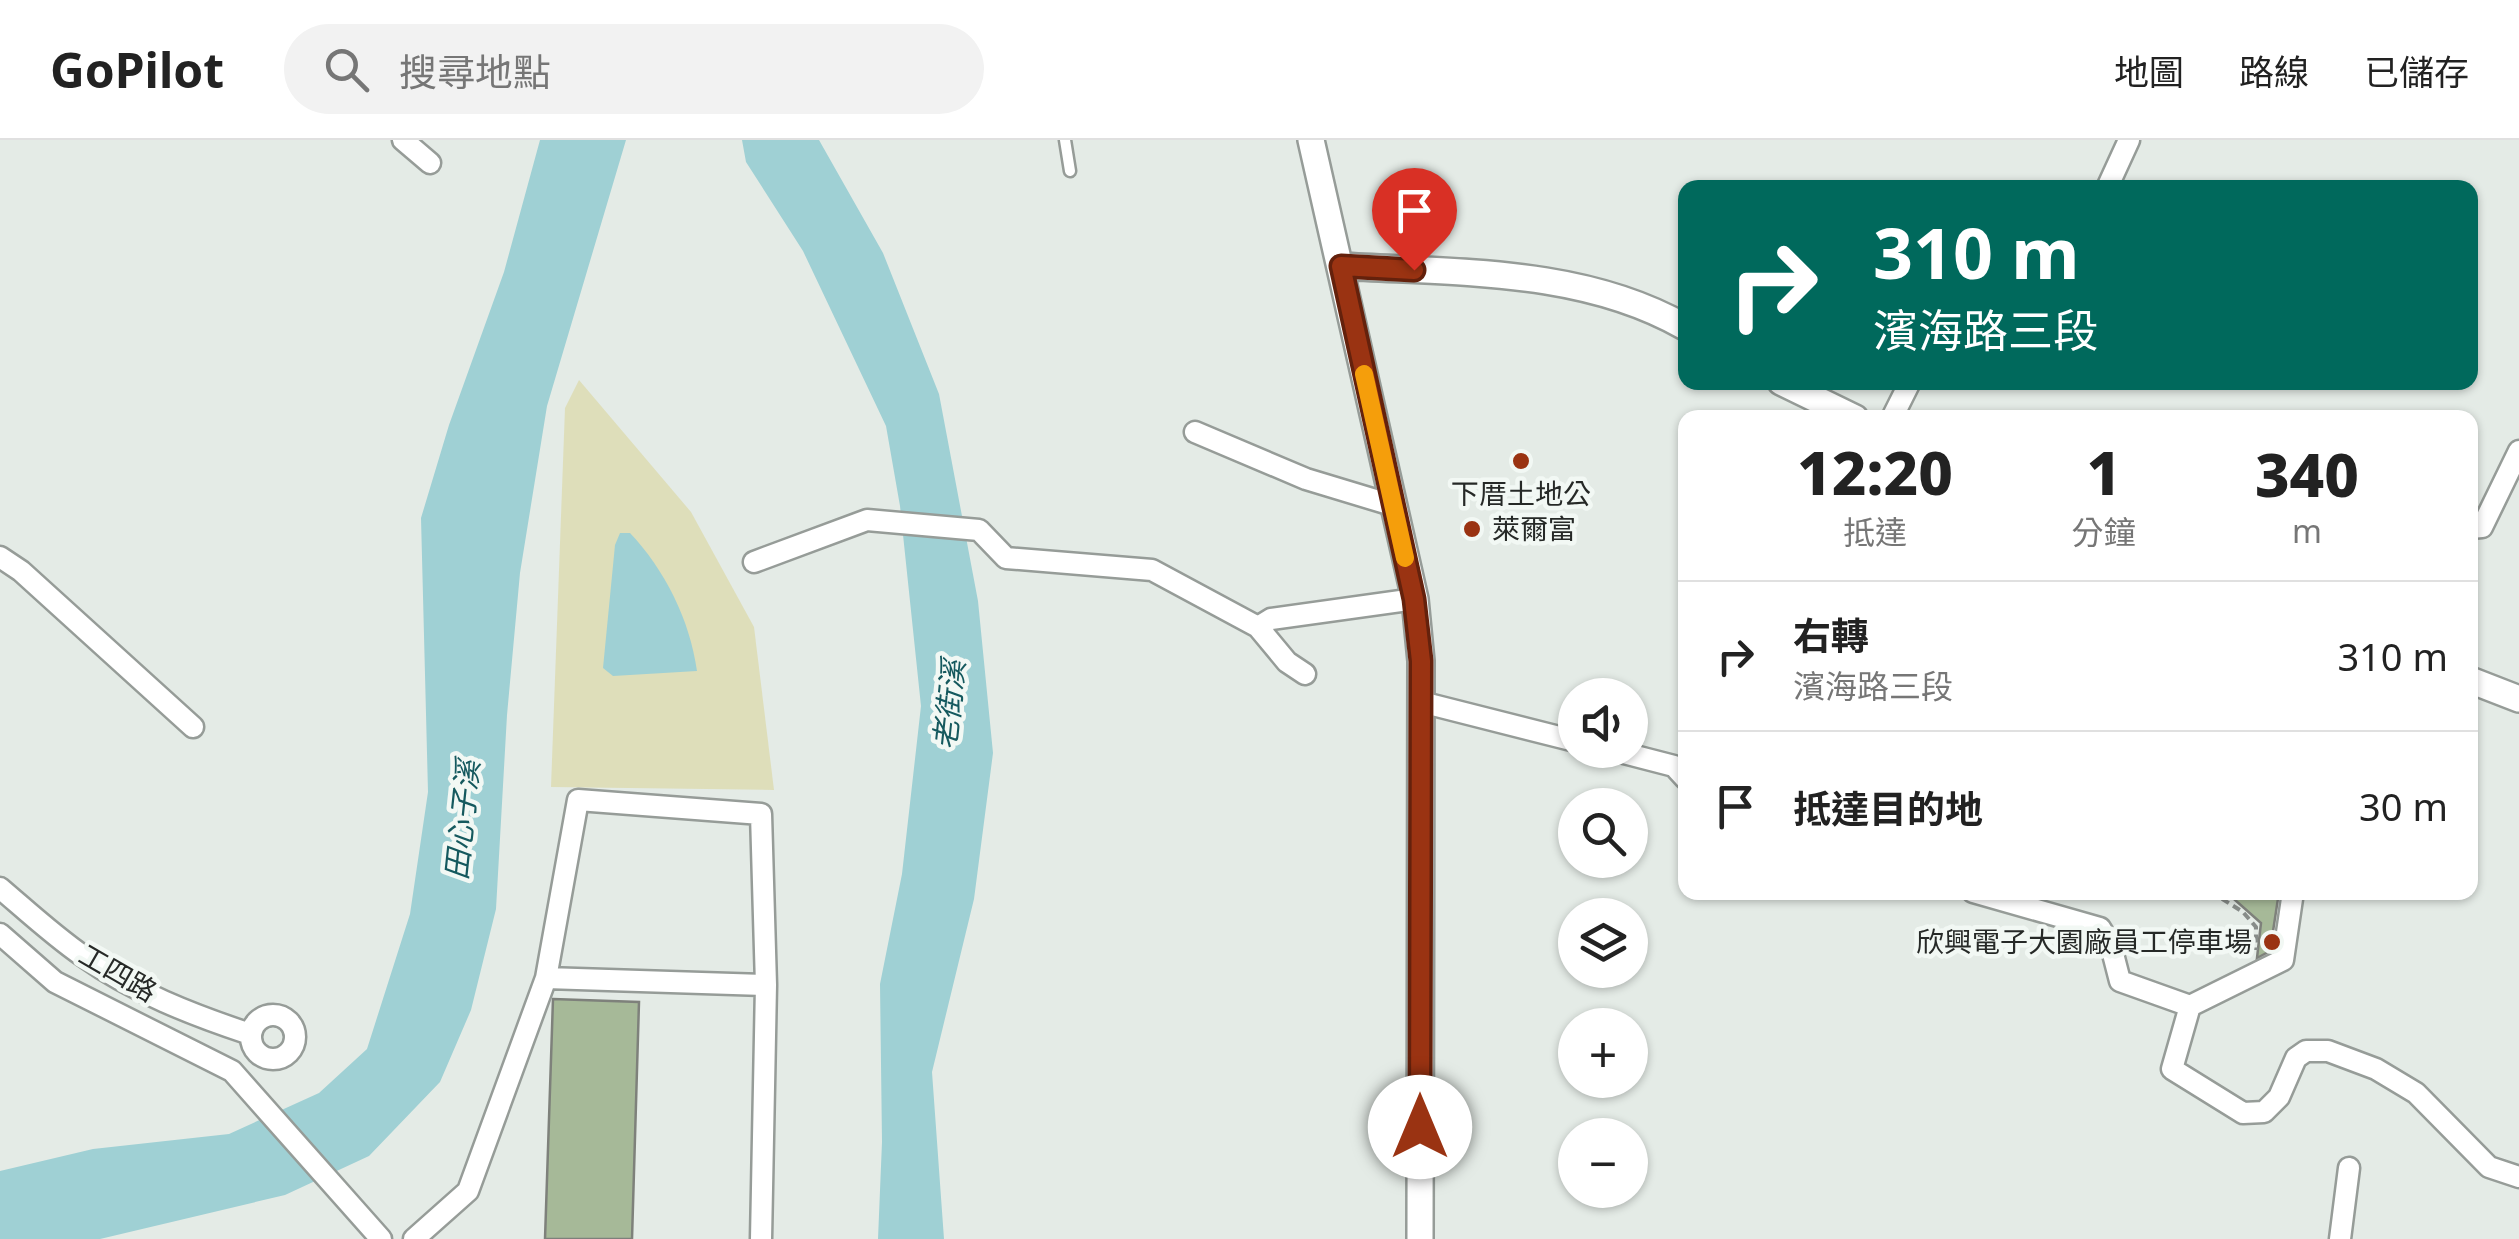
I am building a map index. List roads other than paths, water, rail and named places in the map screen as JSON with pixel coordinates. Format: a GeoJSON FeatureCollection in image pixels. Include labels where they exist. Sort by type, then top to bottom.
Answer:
{"type":"FeatureCollection","features":[{"type":"Feature","properties":{"kind":"street"},"geometry":{"type":"LineString","coordinates":[[404,140],[430,163]]}},
{"type":"Feature","properties":{"kind":"street"},"geometry":{"type":"LineString","coordinates":[[1311,140],[1414,599],[1421,661],[1420,1239]]}},
{"type":"Feature","properties":{"kind":"street"},"geometry":{"type":"LineString","coordinates":[[2111,180],[2130,140]]}},
{"type":"Feature","properties":{"kind":"street"},"geometry":{"type":"LineString","coordinates":[[1341,266],[1524,277],[1604,294],[1678,324]]}},
{"type":"Feature","properties":{"kind":"street"},"geometry":{"type":"LineString","coordinates":[[1797,390],[1839,410]]}},
{"type":"Feature","properties":{"kind":"street"},"geometry":{"type":"LineString","coordinates":[[1195,432],[1306,479],[1392,506]]}},
{"type":"Feature","properties":{"kind":"street"},"geometry":{"type":"LineString","coordinates":[[2478,527],[2482,527],[2519,450]]}},
{"type":"Feature","properties":{"kind":"street"},"geometry":{"type":"LineString","coordinates":[[754,562],[867,520],[979,530],[1006,558],[1152,570],[1258,627],[1287,662],[1305,674]]}},
{"type":"Feature","properties":{"kind":"street"},"geometry":{"type":"LineString","coordinates":[[0,557],[193,727]]}},
{"type":"Feature","properties":{"kind":"street"},"geometry":{"type":"LineString","coordinates":[[1258,627],[1271,619],[1414,599]]}},
{"type":"Feature","properties":{"kind":"street"},"geometry":{"type":"LineString","coordinates":[[2478,683],[2519,699]]}},
{"type":"Feature","properties":{"kind":"street"},"geometry":{"type":"LineString","coordinates":[[1420,702],[1558,737]]}},
{"type":"Feature","properties":{"kind":"street"},"geometry":{"type":"LineString","coordinates":[[1648,759],[1678,770]]}},
{"type":"Feature","properties":{"kind":"street"},"geometry":{"type":"LineString","coordinates":[[414,1239],[468,1191],[546,978],[578,800],[761,814],[766,985],[761,1239]]}},
{"type":"Feature","properties":{"kind":"street","name":"工四路"},"geometry":{"type":"LineString","coordinates":[[0,888],[82,956],[115,976],[199,1017],[250,1034]]}},
{"type":"Feature","properties":{"kind":"street"},"geometry":{"type":"LineString","coordinates":[[2001,900],[2100,928],[2111,946],[2120,981],[2190,1006],[2282,960],[2292,900]]}},
{"type":"Feature","properties":{"kind":"street"},"geometry":{"type":"LineString","coordinates":[[0,934],[56,982],[232,1070],[381,1239]]}},
{"type":"Feature","properties":{"kind":"street"},"geometry":{"type":"LineString","coordinates":[[546,978],[766,985]]}},
{"type":"Feature","properties":{"kind":"street"},"geometry":{"type":"LineString","coordinates":[[2190,1006],[2172,1069],[2244,1113],[2264,1112],[2279,1097],[2296,1058],[2306,1050],[2328,1051],[2376,1070],[2416,1093],[2489,1167],[2519,1177]]}},
{"type":"Feature","properties":{"kind":"street"},"geometry":{"type":"LineString","coordinates":[[2340,1239],[2349,1168]]}},
{"type":"Feature","properties":{"kind":"lane"},"geometry":{"type":"LineString","coordinates":[[1064,140],[1070,171]]}},
{"type":"Feature","properties":{"kind":"water","name":"田心子溪"},"geometry":{"type":"Polygon","coordinates":[[[540,140],[626,140],[547,406],[520,573],[496,909],[471,1010],[440,1082],[369,1156],[285,1195],[100,1239],[0,1239],[0,1171],[93,1149],[229,1134],[319,1093],[367,1049],[410,914],[428,792],[421,518],[449,425],[504,272],[540,140]]]}},
{"type":"Feature","properties":{"kind":"water","name":"老街溪"},"geometry":{"type":"Polygon","coordinates":[[[742,140],[819,140],[883,253],[939,394],[978,601],[993,753],[974,899],[932,1072],[944,1239],[878,1239],[882,1142],[880,984],[902,874],[921,706],[900,506],[886,426],[803,251],[746,162],[742,140]]]}},
{"type":"Feature","properties":{"kind":"water"},"geometry":{"type":"Polygon","coordinates":[[[620,533],[630,533],[665,579],[682,615],[697,671],[613,676],[603,668],[615,545],[620,533]]]}},
{"type":"Feature","properties":{"kind":"place","name":"下厝土地公"},"geometry":{"type":"Point","coordinates":[1521,461]}},
{"type":"Feature","properties":{"kind":"place","name":"萊爾富"},"geometry":{"type":"Point","coordinates":[1472,529]}},
{"type":"Feature","properties":{"kind":"place","name":"欣興電子大園廠員工停車場"},"geometry":{"type":"Point","coordinates":[2272,942]}}]}
